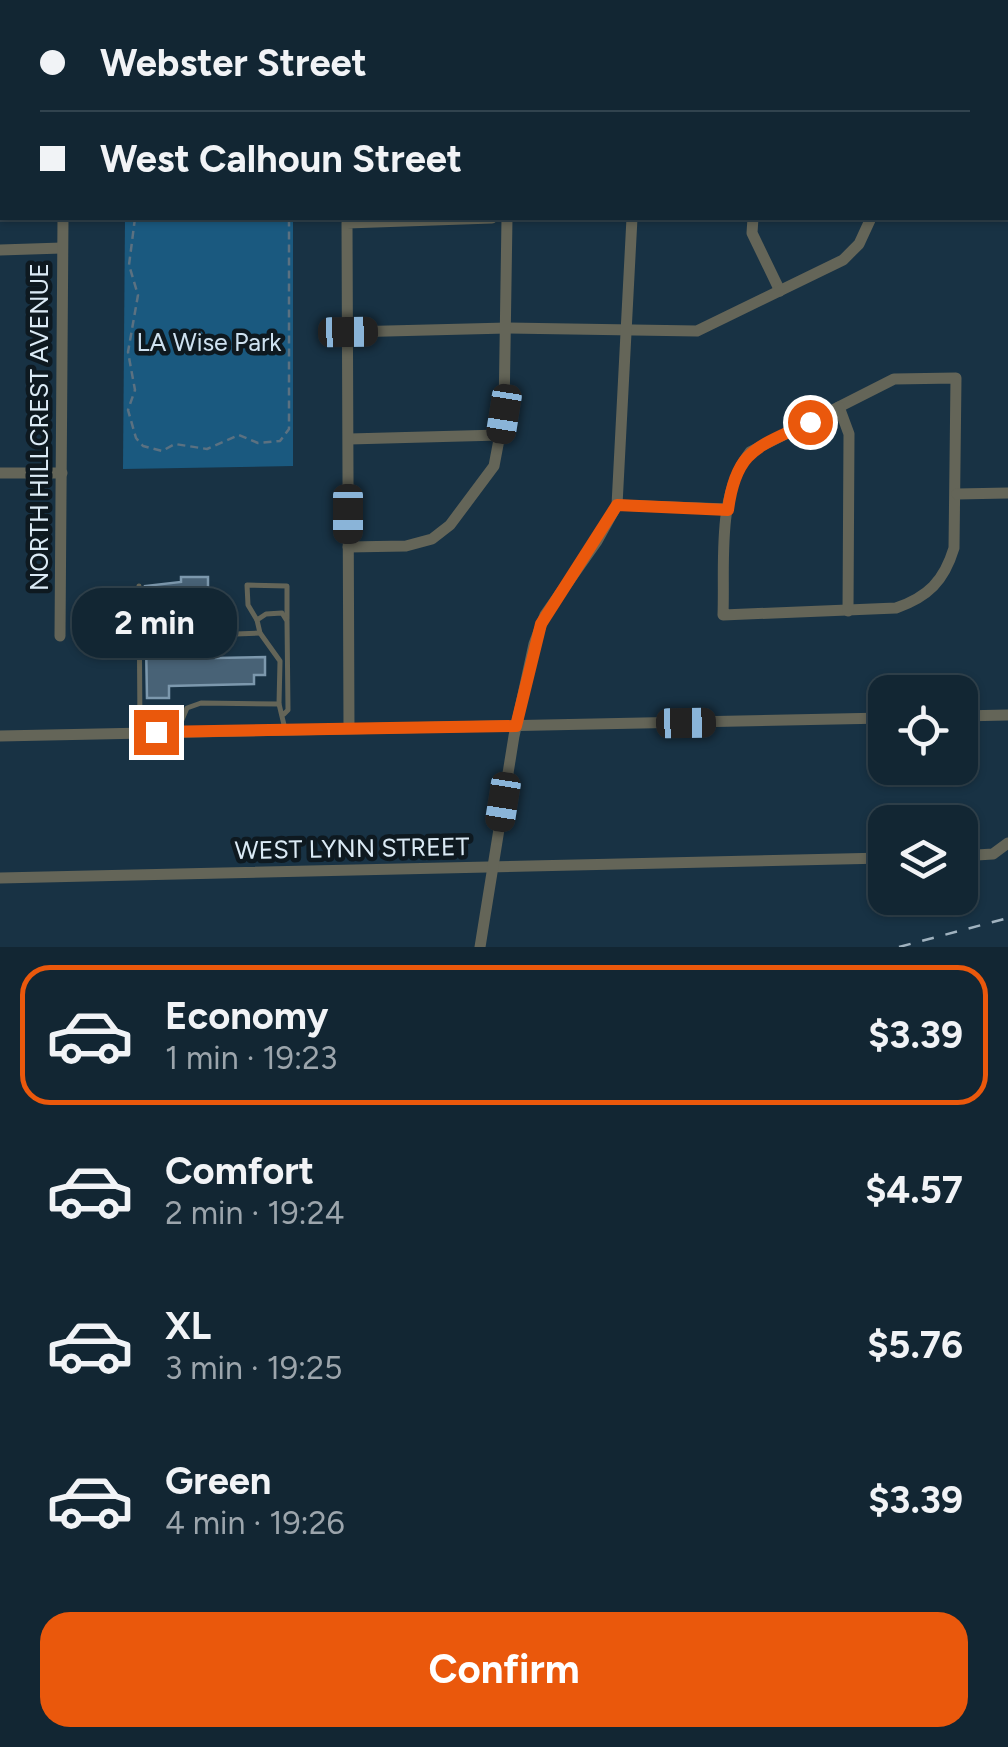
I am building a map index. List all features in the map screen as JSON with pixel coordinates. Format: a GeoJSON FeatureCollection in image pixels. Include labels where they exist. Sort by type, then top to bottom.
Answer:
{"type":"FeatureCollection","features":[{"type":"Feature","properties":{"kind":"street","name":"NORTH HILLCREST AVENUE"},"geometry":{"type":"LineString","coordinates":[[60,636],[63,220]]}},
{"type":"Feature","properties":{"kind":"street"},"geometry":{"type":"LineString","coordinates":[[349,728],[348,223],[434,220]]}},
{"type":"Feature","properties":{"kind":"street"},"geometry":{"type":"LineString","coordinates":[[348,547],[406,546],[432,539],[450,526],[494,466],[500,435],[507,328],[507,220]]}},
{"type":"Feature","properties":{"kind":"street"},"geometry":{"type":"LineString","coordinates":[[480,947],[516,726],[541,624],[617,505],[632,220]]}},
{"type":"Feature","properties":{"kind":"street"},"geometry":{"type":"LineString","coordinates":[[753,220],[752,234],[780,291]]}},
{"type":"Feature","properties":{"kind":"street"},"geometry":{"type":"LineString","coordinates":[[348,332],[507,328],[697,331],[843,260],[859,244],[870,220]]}},
{"type":"Feature","properties":{"kind":"street"},"geometry":{"type":"LineString","coordinates":[[0,250],[62,248]]}},
{"type":"Feature","properties":{"kind":"street"},"geometry":{"type":"LineString","coordinates":[[956,378],[957,494],[954,548],[947,572],[919,600],[896,608],[723,616],[728,510],[738,468],[750,452],[839,407],[894,379],[956,378]]}},
{"type":"Feature","properties":{"kind":"street"},"geometry":{"type":"LineString","coordinates":[[839,407],[849,434],[848,611]]}},
{"type":"Feature","properties":{"kind":"street"},"geometry":{"type":"LineString","coordinates":[[349,439],[500,435]]}},
{"type":"Feature","properties":{"kind":"street"},"geometry":{"type":"LineString","coordinates":[[0,473],[62,473]]}},
{"type":"Feature","properties":{"kind":"street"},"geometry":{"type":"LineString","coordinates":[[957,494],[1008,493]]}},
{"type":"Feature","properties":{"kind":"street"},"geometry":{"type":"LineString","coordinates":[[617,505],[728,510]]}},
{"type":"Feature","properties":{"kind":"street"},"geometry":{"type":"LineString","coordinates":[[978,716],[1008,715]]}},
{"type":"Feature","properties":{"kind":"street"},"geometry":{"type":"LineString","coordinates":[[0,736],[868,718]]}},
{"type":"Feature","properties":{"kind":"street"},"geometry":{"type":"LineString","coordinates":[[978,855],[989,855],[1006,845]]}},
{"type":"Feature","properties":{"kind":"street","name":"WEST LYNN STREET"},"geometry":{"type":"LineString","coordinates":[[0,878],[868,858]]}},
{"type":"Feature","properties":{"kind":"lane"},"geometry":{"type":"LineString","coordinates":[[284,714],[288,710],[287,586],[246,585],[248,605],[260,633],[280,660],[280,704],[286,729]]}},
{"type":"Feature","properties":{"kind":"lane"},"geometry":{"type":"LineString","coordinates":[[139,586],[140,733]]}},
{"type":"Feature","properties":{"kind":"lane"},"geometry":{"type":"LineString","coordinates":[[257,620],[282,612],[287,621]]}},
{"type":"Feature","properties":{"kind":"lane"},"geometry":{"type":"LineString","coordinates":[[208,635],[260,633]]}},
{"type":"Feature","properties":{"kind":"lane"},"geometry":{"type":"LineString","coordinates":[[178,732],[187,708],[201,703],[280,704]]}},
{"type":"Feature","properties":{"kind":"path"},"geometry":{"type":"LineString","coordinates":[[135,220],[129,265],[138,295],[128,352],[135,390],[128,410],[136,438],[144,446],[162,451],[175,444],[206,449],[239,435],[258,443],[280,441],[289,428],[289,220]]}},
{"type":"Feature","properties":{"kind":"green space","name":"LA Wise Park"},"geometry":{"type":"Polygon","coordinates":[[[125,220],[293,220],[293,466],[123,469],[125,220]]]}},
{"type":"Feature","properties":{"kind":"building"},"geometry":{"type":"Polygon","coordinates":[[[181,577],[208,577],[208,607],[174,608],[175,633],[199,633],[199,647],[216,647],[216,658],[265,657],[265,675],[254,675],[254,684],[169,686],[169,698],[147,698],[145,586],[181,582],[181,577]]]}},
{"type":"Feature","properties":{"kind":"railway"},"geometry":{"type":"LineString","coordinates":[[899,947],[1008,918]]}},
{"type":"Feature","properties":{"kind":"route"},"geometry":{"type":"LineString","coordinates":[[156,732],[516,726],[541,624],[617,505],[728,510],[738,468],[750,452],[810,422]]}}]}
